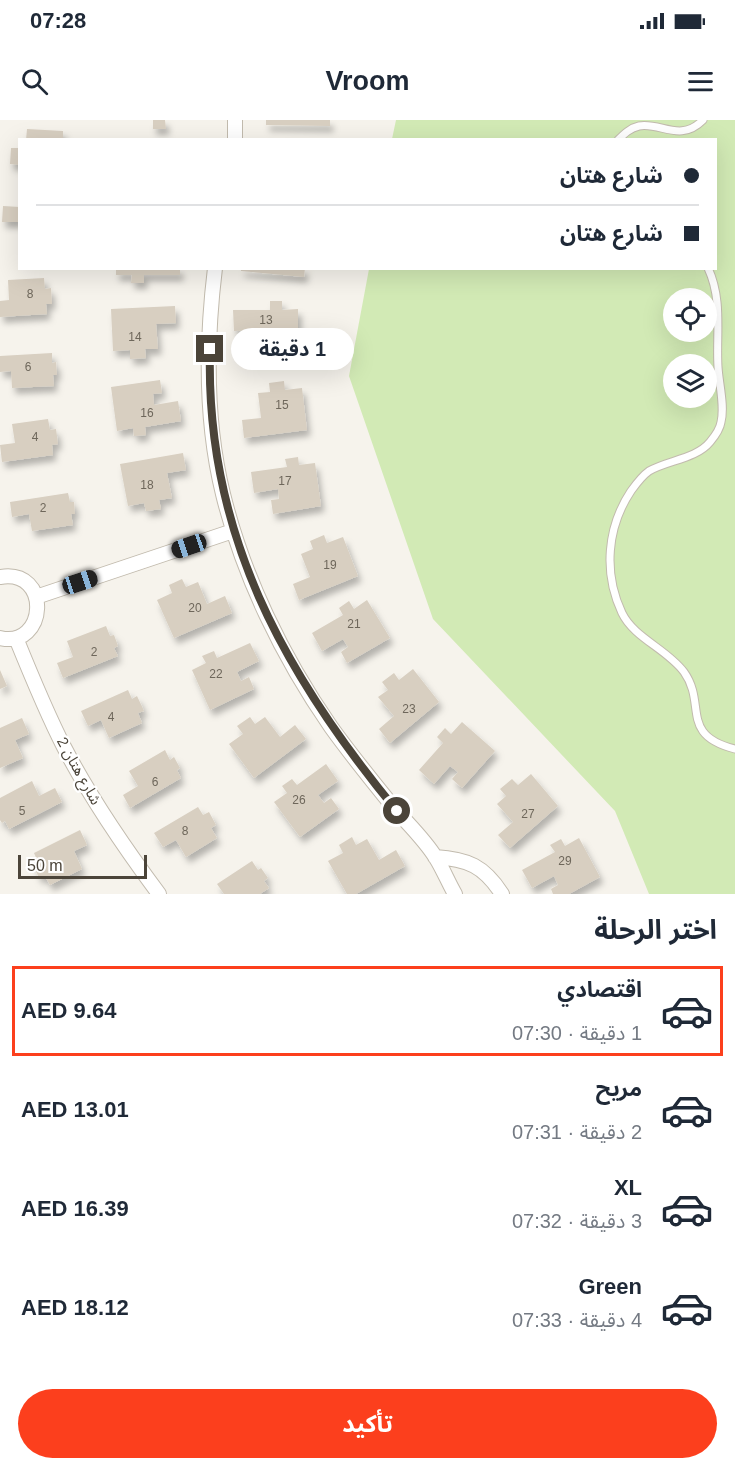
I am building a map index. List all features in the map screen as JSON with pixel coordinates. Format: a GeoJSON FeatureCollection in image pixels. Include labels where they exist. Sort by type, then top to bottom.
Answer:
{"type":"FeatureCollection","features":[{"type":"Feature","properties":{"kind":"street"},"geometry":{"type":"LineString","coordinates":[[235,120],[235,138]]}},
{"type":"Feature","properties":{"kind":"street"},"geometry":{"type":"LineString","coordinates":[[215,270],[210,325],[211,412],[223,492],[233,531],[275,631],[301,679],[330,725],[362,769],[435,857],[455,894]]}},
{"type":"Feature","properties":{"kind":"street"},"geometry":{"type":"LineString","coordinates":[[36,597],[233,531]]}},
{"type":"Feature","properties":{"kind":"street"},"geometry":{"type":"LineString","coordinates":[[0,577],[20,579],[30,586],[38,606],[37,617],[25,633],[16,638],[0,638]]}},
{"type":"Feature","properties":{"kind":"street","name":"شارع هتان 2"},"geometry":{"type":"LineString","coordinates":[[16,638],[70,758],[113,830],[159,894]]}},
{"type":"Feature","properties":{"kind":"street"},"geometry":{"type":"LineString","coordinates":[[435,857],[452,858],[470,863],[484,871],[502,894]]}},
{"type":"Feature","properties":{"kind":"lane"},"geometry":{"type":"LineString","coordinates":[[621,138],[636,127],[684,130],[693,128],[703,120]]}},
{"type":"Feature","properties":{"kind":"lane"},"geometry":{"type":"LineString","coordinates":[[709,270],[713,278],[718,305],[717,362],[721,422],[717,434],[698,452],[660,465],[646,473],[637,483],[622,505],[613,529],[609,555],[611,581],[623,616],[633,627],[673,659],[685,673],[691,685],[695,713],[708,737],[720,745],[735,749]]}},
{"type":"Feature","properties":{"kind":"green space"},"geometry":{"type":"Polygon","coordinates":[[[396,120],[735,120],[735,894],[649,894],[615,811],[433,619],[349,376],[369,270],[717,270],[717,138],[392,138],[396,120]]]}},
{"type":"Feature","properties":{"kind":"building"},"geometry":{"type":"Polygon","coordinates":[[[153,120],[165,120],[166,129],[153,129],[153,120]]]}},
{"type":"Feature","properties":{"kind":"building"},"geometry":{"type":"Polygon","coordinates":[[[266,120],[330,120],[330,126],[266,125],[266,120]]]}},
{"type":"Feature","properties":{"kind":"building"},"geometry":{"type":"Polygon","coordinates":[[[27,129],[63,131],[63,138],[26,138],[27,129]]]}},
{"type":"Feature","properties":{"kind":"building"},"geometry":{"type":"Polygon","coordinates":[[[11,148],[18,148],[18,165],[10,164],[11,148]]]}},
{"type":"Feature","properties":{"kind":"building"},"geometry":{"type":"Polygon","coordinates":[[[3,206],[18,207],[18,222],[2,222],[3,206]]]}},
{"type":"Feature","properties":{"kind":"building"},"geometry":{"type":"Polygon","coordinates":[[[116,270],[180,270],[180,275],[144,275],[144,283],[131,283],[132,275],[116,275],[116,270]]]}},
{"type":"Feature","properties":{"kind":"building"},"geometry":{"type":"Polygon","coordinates":[[[241,270],[305,270],[304,277],[241,270]]]}},
{"type":"Feature","properties":{"kind":"building"},"geometry":{"type":"Polygon","coordinates":[[[44,278],[45,289],[51,288],[52,304],[46,304],[47,314],[0,317],[0,301],[9,300],[8,280],[44,278]]]}},
{"type":"Feature","properties":{"kind":"building"},"geometry":{"type":"Polygon","coordinates":[[[270,301],[282,301],[282,310],[298,309],[298,353],[250,354],[249,341],[258,340],[258,330],[234,331],[233,310],[270,310],[270,301]]]}},
{"type":"Feature","properties":{"kind":"building"},"geometry":{"type":"Polygon","coordinates":[[[175,306],[176,323],[156,324],[158,349],[145,349],[146,358],[130,359],[130,350],[113,351],[111,309],[175,306]]]}},
{"type":"Feature","properties":{"kind":"building"},"geometry":{"type":"Polygon","coordinates":[[[52,353],[52,363],[56,362],[57,375],[53,375],[54,386],[12,388],[11,371],[0,372],[0,356],[52,353]]]}},
{"type":"Feature","properties":{"kind":"building"},"geometry":{"type":"Polygon","coordinates":[[[160,380],[162,393],[153,394],[154,405],[178,401],[181,421],[145,427],[146,435],[134,436],[133,428],[117,431],[111,387],[160,380]]]}},
{"type":"Feature","properties":{"kind":"building"},"geometry":{"type":"Polygon","coordinates":[[[284,381],[285,390],[302,388],[307,430],[244,438],[242,420],[261,418],[258,393],[270,392],[269,383],[284,381]]]}},
{"type":"Feature","properties":{"kind":"building"},"geometry":{"type":"Polygon","coordinates":[[[48,419],[50,430],[56,429],[58,444],[52,445],[53,455],[2,462],[0,445],[15,443],[12,424],[48,419]]]}},
{"type":"Feature","properties":{"kind":"building"},"geometry":{"type":"Polygon","coordinates":[[[183,453],[186,470],[167,473],[172,498],[159,500],[161,509],[146,511],[144,503],[128,506],[120,464],[183,453]]]}},
{"type":"Feature","properties":{"kind":"building"},"geometry":{"type":"Polygon","coordinates":[[[298,457],[299,465],[315,463],[321,506],[273,514],[271,500],[279,499],[278,489],[254,493],[251,472],[287,467],[285,459],[298,457]]]}},
{"type":"Feature","properties":{"kind":"building"},"geometry":{"type":"Polygon","coordinates":[[[68,493],[70,502],[74,502],[75,514],[71,514],[73,525],[32,531],[29,514],[12,517],[10,502],[68,493]]]}},
{"type":"Feature","properties":{"kind":"building"},"geometry":{"type":"Polygon","coordinates":[[[324,535],[327,543],[343,537],[358,576],[299,600],[293,584],[310,577],[301,554],[313,549],[310,541],[324,535]]]}},
{"type":"Feature","properties":{"kind":"building"},"geometry":{"type":"Polygon","coordinates":[[[182,579],[186,587],[198,582],[207,604],[225,596],[232,613],[174,638],[157,600],[172,593],[169,585],[182,579]]]}},
{"type":"Feature","properties":{"kind":"building"},"geometry":{"type":"Polygon","coordinates":[[[367,600],[390,638],[347,663],[341,652],[348,647],[343,639],[322,651],[312,633],[343,615],[339,608],[349,601],[354,609],[367,600]]]}},
{"type":"Feature","properties":{"kind":"building"},"geometry":{"type":"Polygon","coordinates":[[[106,626],[110,636],[114,635],[118,646],[114,648],[118,656],[63,678],[57,663],[73,657],[67,641],[106,626]]]}},
{"type":"Feature","properties":{"kind":"building"},"geometry":{"type":"Polygon","coordinates":[[[250,643],[259,661],[237,672],[241,681],[249,677],[254,689],[210,710],[192,670],[206,663],[202,656],[214,651],[217,658],[250,643]]]}},
{"type":"Feature","properties":{"kind":"building"},"geometry":{"type":"Polygon","coordinates":[[[413,669],[439,702],[390,743],[379,729],[394,716],[378,697],[388,690],[382,682],[394,673],[399,680],[413,669]]]}},
{"type":"Feature","properties":{"kind":"building"},"geometry":{"type":"Polygon","coordinates":[[[0,670],[7,686],[0,689],[0,670]]]}},
{"type":"Feature","properties":{"kind":"building"},"geometry":{"type":"Polygon","coordinates":[[[128,690],[132,699],[137,696],[144,711],[138,713],[142,723],[109,738],[101,720],[88,726],[81,711],[128,690]]]}},
{"type":"Feature","properties":{"kind":"building"},"geometry":{"type":"Polygon","coordinates":[[[250,717],[255,724],[265,717],[280,737],[295,725],[306,739],[254,778],[229,744],[243,734],[237,726],[250,717]]]}},
{"type":"Feature","properties":{"kind":"building"},"geometry":{"type":"Polygon","coordinates":[[[22,718],[29,734],[15,740],[23,758],[0,768],[0,728],[22,718]]]}},
{"type":"Feature","properties":{"kind":"building"},"geometry":{"type":"Polygon","coordinates":[[[462,722],[495,751],[462,788],[452,779],[458,772],[450,766],[434,784],[419,770],[443,743],[437,737],[445,728],[451,734],[462,722]]]}},
{"type":"Feature","properties":{"kind":"building"},"geometry":{"type":"Polygon","coordinates":[[[165,750],[170,760],[174,757],[180,768],[177,770],[181,778],[130,808],[123,795],[138,786],[129,771],[165,750]]]}},
{"type":"Feature","properties":{"kind":"building"},"geometry":{"type":"Polygon","coordinates":[[[326,764],[338,781],[318,795],[324,803],[331,798],[339,809],[300,837],[274,802],[287,793],[282,786],[292,779],[297,785],[326,764]]]}},
{"type":"Feature","properties":{"kind":"building"},"geometry":{"type":"Polygon","coordinates":[[[531,774],[558,806],[510,848],[498,835],[513,822],[497,804],[506,796],[500,789],[512,779],[518,785],[531,774]]]}},
{"type":"Feature","properties":{"kind":"building"},"geometry":{"type":"Polygon","coordinates":[[[32,781],[39,796],[55,788],[62,802],[9,829],[5,821],[2,823],[0,820],[0,798],[32,781]]]}},
{"type":"Feature","properties":{"kind":"building"},"geometry":{"type":"Polygon","coordinates":[[[198,807],[203,815],[209,812],[216,825],[211,828],[217,838],[186,857],[176,840],[163,847],[154,833],[198,807]]]}},
{"type":"Feature","properties":{"kind":"building"},"geometry":{"type":"Polygon","coordinates":[[[80,830],[87,845],[74,851],[82,869],[50,885],[45,876],[39,878],[33,864],[38,862],[34,853],[80,830]]]}},
{"type":"Feature","properties":{"kind":"building"},"geometry":{"type":"Polygon","coordinates":[[[352,837],[356,845],[367,839],[379,860],[396,850],[405,866],[356,894],[347,894],[328,861],[343,853],[339,845],[352,837]]]}},
{"type":"Feature","properties":{"kind":"building"},"geometry":{"type":"Polygon","coordinates":[[[579,838],[600,877],[569,894],[553,894],[551,889],[558,885],[554,876],[532,888],[522,870],[555,852],[550,845],[561,839],[565,846],[579,838]]]}},
{"type":"Feature","properties":{"kind":"building"},"geometry":{"type":"Polygon","coordinates":[[[252,861],[268,878],[264,881],[269,888],[260,894],[224,894],[217,884],[252,861]]]}},
{"type":"Feature","properties":{"kind":"route"},"geometry":{"type":"LineString","coordinates":[[210,349],[211,412],[223,492],[233,531],[253,582],[275,631],[320,710],[362,769],[397,811]]}}]}
